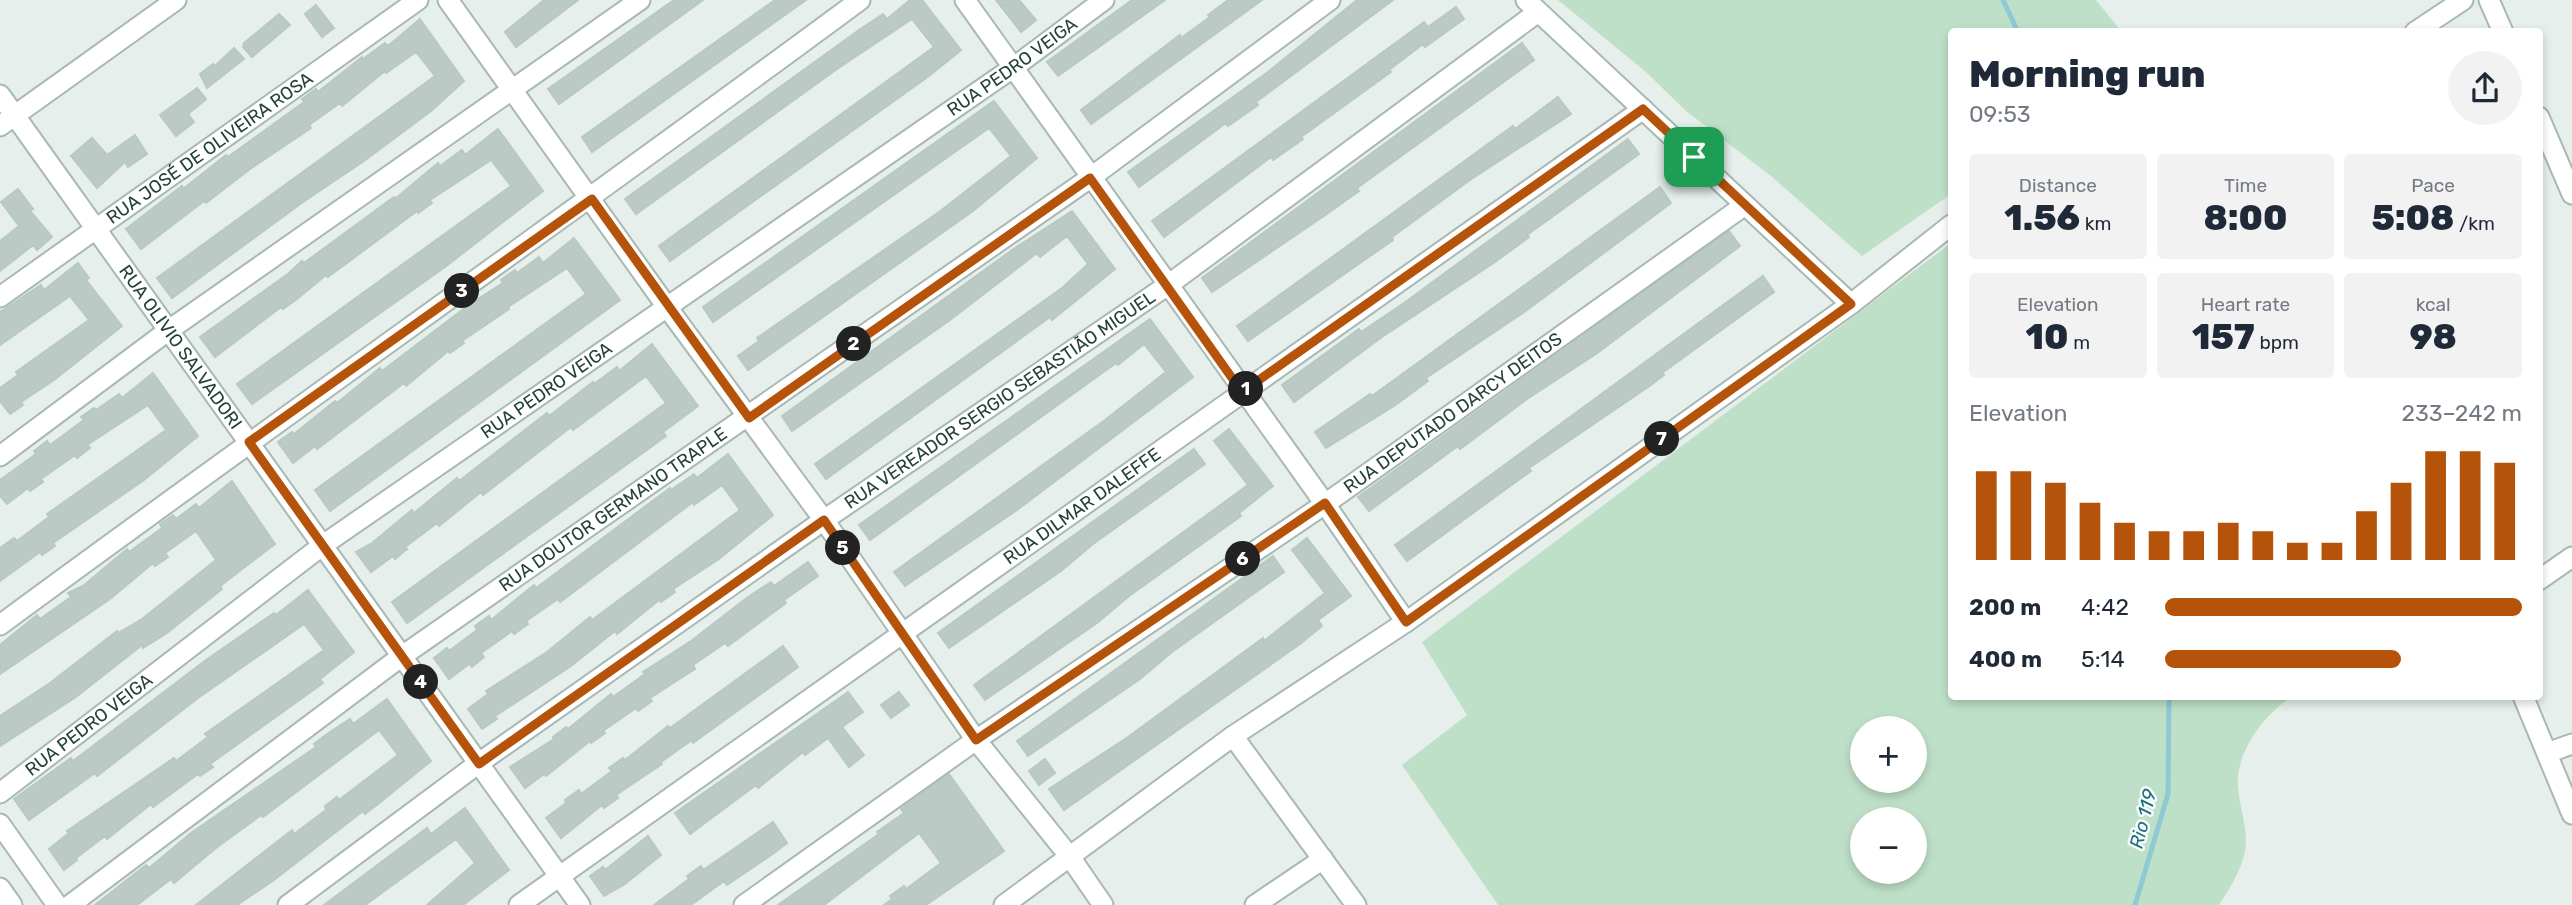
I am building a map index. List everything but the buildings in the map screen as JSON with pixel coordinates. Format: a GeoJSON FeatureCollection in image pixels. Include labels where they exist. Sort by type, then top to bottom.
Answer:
{"type":"FeatureCollection","features":[{"type":"Feature","properties":{"kind":"street"},"geometry":{"type":"LineString","coordinates":[[7,120],[176,0]]}},
{"type":"Feature","properties":{"kind":"street","name":"RUA JOSÉ DE OLIVEIRA ROSA"},"geometry":{"type":"LineString","coordinates":[[0,298],[418,0]]}},
{"type":"Feature","properties":{"kind":"street"},"geometry":{"type":"LineString","coordinates":[[447,0],[824,520],[976,740],[1070,857],[1103,905]]}},
{"type":"Feature","properties":{"kind":"street"},"geometry":{"type":"LineString","coordinates":[[0,456],[169,330],[515,91],[640,0]]}},
{"type":"Feature","properties":{"kind":"street"},"geometry":{"type":"LineString","coordinates":[[0,625],[249,442],[592,199],[860,0]]}},
{"type":"Feature","properties":{"kind":"street"},"geometry":{"type":"LineString","coordinates":[[965,0],[1242,392],[1325,503],[1406,622]]}},
{"type":"Feature","properties":{"kind":"street","name":"RUA PEDRO VEIGA"},"geometry":{"type":"LineString","coordinates":[[0,793],[323,545],[1014,66],[1104,0]]}},
{"type":"Feature","properties":{"kind":"street","name":"RUA DOUTOR GERMANO TRAPLE"},"geometry":{"type":"LineString","coordinates":[[71,905],[402,656],[749,418],[1090,178],[1331,0]]}},
{"type":"Feature","properties":{"kind":"street"},"geometry":{"type":"LineString","coordinates":[[2422,28],[2463,0]]}},
{"type":"Feature","properties":{"kind":"street"},"geometry":{"type":"LineString","coordinates":[[2489,0],[2501,28]]}},
{"type":"Feature","properties":{"kind":"street"},"geometry":{"type":"LineString","coordinates":[[1532,6],[1851,304]]}},
{"type":"Feature","properties":{"kind":"street","name":"RUA VEREADOR SERGIO SEBASTIÃO MIGUEL"},"geometry":{"type":"LineString","coordinates":[[288,905],[479,764],[824,520],[1168,285],[1532,6]]}},
{"type":"Feature","properties":{"kind":"street","name":"RUA OLIVIO SALVADORI"},"geometry":{"type":"LineString","coordinates":[[0,95],[7,120],[95,229],[169,330],[580,905]]}},
{"type":"Feature","properties":{"kind":"street","name":"RUA DILMAR DALEFFE"},"geometry":{"type":"LineString","coordinates":[[519,905],[1643,109]]}},
{"type":"Feature","properties":{"kind":"street"},"geometry":{"type":"LineString","coordinates":[[2543,126],[2572,194]]}},
{"type":"Feature","properties":{"kind":"street","name":"RUA DEPUTADO DARCY DEITOS"},"geometry":{"type":"LineString","coordinates":[[744,905],[976,740],[1325,503],[1745,205]]}},
{"type":"Feature","properties":{"kind":"street"},"geometry":{"type":"LineString","coordinates":[[1004,905],[1233,736],[1406,622],[1851,304],[1948,227]]}},
{"type":"Feature","properties":{"kind":"street"},"geometry":{"type":"LineString","coordinates":[[2543,577],[2572,557]]}},
{"type":"Feature","properties":{"kind":"street"},"geometry":{"type":"LineString","coordinates":[[2525,700],[2572,814]]}},
{"type":"Feature","properties":{"kind":"street"},"geometry":{"type":"LineString","coordinates":[[1233,736],[1356,905]]}},
{"type":"Feature","properties":{"kind":"street"},"geometry":{"type":"LineString","coordinates":[[2547,754],[2572,744]]}},
{"type":"Feature","properties":{"kind":"street"},"geometry":{"type":"LineString","coordinates":[[0,824],[57,905]]}},
{"type":"Feature","properties":{"kind":"street"},"geometry":{"type":"LineString","coordinates":[[1255,905],[1323,859]]}},
{"type":"Feature","properties":{"kind":"street"},"geometry":{"type":"LineString","coordinates":[[0,888],[12,905]]}},
{"type":"Feature","properties":{"kind":"green space"},"geometry":{"type":"Polygon","coordinates":[[[1558,0],[2096,0],[2119,28],[1948,28],[1948,196],[1862,256],[1771,176],[1686,111],[1646,72],[1558,0]]]}},
{"type":"Feature","properties":{"kind":"green space"},"geometry":{"type":"Polygon","coordinates":[[[1948,245],[1948,700],[2288,700],[2262,723],[2241,760],[2238,786],[2246,835],[2245,851],[2238,872],[2219,905],[1498,905],[1402,765],[1467,715],[1422,642],[1948,245]]]}},
{"type":"Feature","properties":{"kind":"waterway","name":"Rio 119"},"geometry":{"type":"LineString","coordinates":[[2003,0],[2016,28]]}},
{"type":"Feature","properties":{"kind":"waterway","name":"Rio 119"},"geometry":{"type":"LineString","coordinates":[[2135,905],[2168,794],[2169,700]]}},
{"type":"Feature","properties":{"kind":"route"},"geometry":{"type":"LineString","coordinates":[[1643,109],[1694,157],[1851,304],[1406,622],[1325,503],[976,740],[824,520],[479,764],[249,442],[592,199],[749,418],[1090,178],[1242,392],[1643,109]]}}]}
